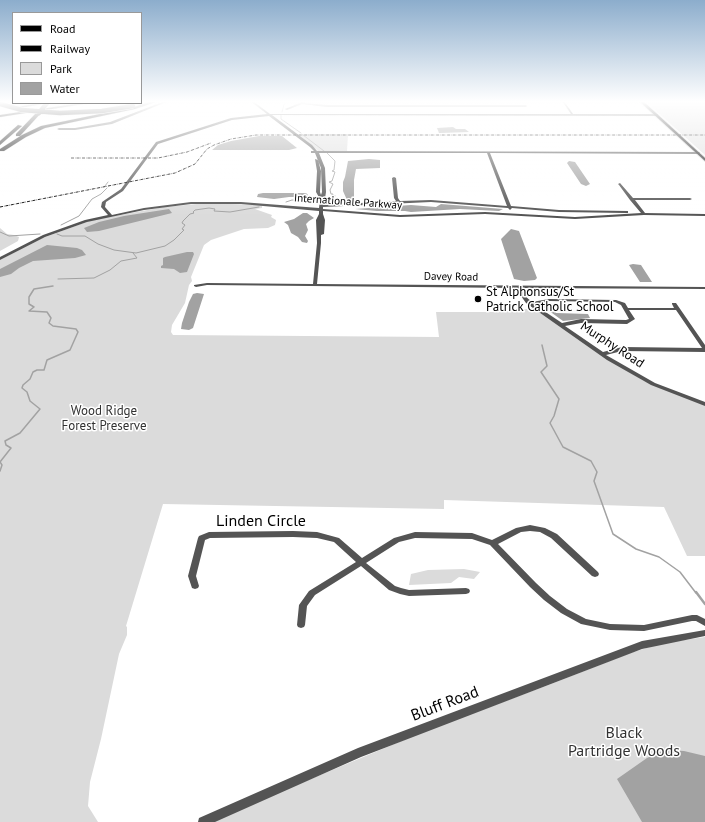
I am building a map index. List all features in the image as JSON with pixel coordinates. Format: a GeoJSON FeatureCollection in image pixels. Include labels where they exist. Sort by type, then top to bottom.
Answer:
{"type":"FeatureCollection","features":[{"type":"Feature","properties":{"kind":"highway"},"geometry":{"type":"LineString","coordinates":[[1,151],[13,139]]}},
{"type":"Feature","properties":{"kind":"highway"},"geometry":{"type":"LineString","coordinates":[[1,151],[19,139]]}},
{"type":"Feature","properties":{"kind":"main road"},"geometry":{"type":"LineString","coordinates":[[683,139],[705,160]]}},
{"type":"Feature","properties":{"kind":"street"},"geometry":{"type":"LineString","coordinates":[[110,214],[103,208],[104,202],[122,190],[157,143],[168,139]]}},
{"type":"Feature","properties":{"kind":"street"},"geometry":{"type":"LineString","coordinates":[[298,139],[314,152],[319,171],[318,192],[322,199],[323,220],[314,285]]}},
{"type":"Feature","properties":{"kind":"street"},"geometry":{"type":"LineString","coordinates":[[314,152],[698,153]]}},
{"type":"Feature","properties":{"kind":"street"},"geometry":{"type":"LineString","coordinates":[[488,152],[512,214]]}},
{"type":"Feature","properties":{"kind":"street"},"geometry":{"type":"LineString","coordinates":[[394,178],[396,198],[398,202]]}},
{"type":"Feature","properties":{"kind":"street"},"geometry":{"type":"LineString","coordinates":[[620,184],[643,213]]}},
{"type":"Feature","properties":{"kind":"street"},"geometry":{"type":"LineString","coordinates":[[631,198],[690,199]]}},
{"type":"Feature","properties":{"kind":"street","name":"Internationale Parkway"},"geometry":{"type":"LineString","coordinates":[[322,210],[398,202],[442,201],[567,211],[705,213]]}},
{"type":"Feature","properties":{"kind":"street","name":"Internationale Parkway"},"geometry":{"type":"LineString","coordinates":[[0,255],[32,238],[110,214],[149,206],[196,202],[245,202],[400,216],[472,213],[575,218],[643,213]]}},
{"type":"Feature","properties":{"kind":"street","name":"Internationale Parkway"},"geometry":{"type":"LineString","coordinates":[[0,259],[56,230]]}},
{"type":"Feature","properties":{"kind":"street","name":"Davey Road"},"geometry":{"type":"LineString","coordinates":[[196,286],[207,284],[705,288]]}},
{"type":"Feature","properties":{"kind":"street","name":"Murphy Road"},"geometry":{"type":"LineString","coordinates":[[519,287],[523,296],[531,304],[603,354],[653,384],[705,404]]}},
{"type":"Feature","properties":{"kind":"street"},"geometry":{"type":"LineString","coordinates":[[531,304],[546,300],[616,301],[622,303],[632,319],[630,321],[581,321],[561,325]]}},
{"type":"Feature","properties":{"kind":"street"},"geometry":{"type":"LineString","coordinates":[[674,304],[705,349]]}},
{"type":"Feature","properties":{"kind":"street"},"geometry":{"type":"LineString","coordinates":[[626,309],[678,309]]}},
{"type":"Feature","properties":{"kind":"street"},"geometry":{"type":"LineString","coordinates":[[603,354],[622,350],[705,349]]}},
{"type":"Feature","properties":{"kind":"street"},"geometry":{"type":"LineString","coordinates":[[493,543],[519,530],[530,528],[542,530],[554,536],[594,574]]}},
{"type":"Feature","properties":{"kind":"street","name":"Linden Circle"},"geometry":{"type":"LineString","coordinates":[[195,586],[192,576],[200,542],[202,538],[209,535],[317,535],[336,540],[392,588],[409,592],[466,591]]}},
{"type":"Feature","properties":{"kind":"street"},"geometry":{"type":"LineString","coordinates":[[301,625],[303,605],[312,593],[397,540],[416,535],[472,536],[493,543],[532,585],[564,611],[584,622],[610,627],[644,628],[692,618],[697,618],[705,623]]}},
{"type":"Feature","properties":{"kind":"street","name":"Bluff Road"},"geometry":{"type":"LineString","coordinates":[[203,822],[358,753],[642,645],[705,633]]}},
{"type":"Feature","properties":{"kind":"green space"},"geometry":{"type":"Polygon","coordinates":[[[304,139],[348,139],[347,151],[318,151],[304,139]]]}},
{"type":"Feature","properties":{"kind":"green space"},"geometry":{"type":"Polygon","coordinates":[[[688,139],[705,139],[705,155],[688,139]]]}},
{"type":"Feature","properties":{"kind":"green space","name":"Wood Ridge Forest Preserve"},"geometry":{"type":"Polygon","coordinates":[[[197,204],[262,205],[262,208],[255,209],[272,215],[271,217],[276,220],[275,225],[268,228],[244,229],[211,240],[204,245],[191,277],[192,281],[189,285],[185,303],[172,325],[171,332],[173,335],[439,337],[436,312],[503,312],[535,308],[608,359],[644,381],[705,405],[705,556],[687,556],[664,507],[444,500],[444,509],[163,504],[126,626],[127,635],[119,654],[101,739],[90,782],[88,806],[98,822],[0,822],[0,260],[37,240],[92,220],[164,207],[197,204]]]}},
{"type":"Feature","properties":{"kind":"green space"},"geometry":{"type":"Polygon","coordinates":[[[0,228],[7,234],[19,237],[18,241],[0,251],[0,228]]]}},
{"type":"Feature","properties":{"kind":"green space"},"geometry":{"type":"Polygon","coordinates":[[[464,569],[480,572],[474,579],[459,577],[451,583],[409,585],[411,574],[428,570],[464,569]]]}},
{"type":"Feature","properties":{"kind":"green space","name":"Black Partridge Woods"},"geometry":{"type":"Polygon","coordinates":[[[705,637],[705,822],[208,822],[423,732],[630,653],[663,643],[705,637]]]}},
{"type":"Feature","properties":{"kind":"water"},"geometry":{"type":"Polygon","coordinates":[[[240,139],[286,139],[297,148],[289,150],[212,150],[218,145],[240,139]]]}},
{"type":"Feature","properties":{"kind":"water"},"geometry":{"type":"Polygon","coordinates":[[[369,159],[380,160],[380,168],[356,169],[354,180],[354,199],[347,200],[343,191],[343,182],[348,161],[369,159]]]}},
{"type":"Feature","properties":{"kind":"water"},"geometry":{"type":"Polygon","coordinates":[[[569,161],[575,162],[590,184],[586,186],[581,184],[567,163],[569,161]]]}},
{"type":"Feature","properties":{"kind":"water"},"geometry":{"type":"Polygon","coordinates":[[[306,193],[308,195],[306,197],[274,199],[257,197],[258,194],[306,193]]]}},
{"type":"Feature","properties":{"kind":"water"},"geometry":{"type":"Polygon","coordinates":[[[441,204],[503,209],[499,211],[460,209],[411,212],[355,209],[411,205],[436,207],[441,204]]]}},
{"type":"Feature","properties":{"kind":"water"},"geometry":{"type":"Polygon","coordinates":[[[169,209],[172,213],[99,231],[87,232],[84,228],[99,222],[124,216],[169,209]]]}},
{"type":"Feature","properties":{"kind":"water"},"geometry":{"type":"Polygon","coordinates":[[[303,213],[307,213],[314,218],[306,224],[308,230],[305,236],[308,241],[307,243],[302,242],[298,237],[291,233],[288,225],[284,222],[294,219],[303,213]]]}},
{"type":"Feature","properties":{"kind":"water"},"geometry":{"type":"Polygon","coordinates":[[[511,229],[519,231],[537,278],[535,280],[524,281],[514,279],[501,239],[511,229]]]}},
{"type":"Feature","properties":{"kind":"water"},"geometry":{"type":"Polygon","coordinates":[[[47,245],[77,248],[82,250],[86,255],[75,258],[33,261],[11,274],[0,277],[0,269],[47,245]]]}},
{"type":"Feature","properties":{"kind":"water"},"geometry":{"type":"Polygon","coordinates":[[[193,252],[194,254],[187,272],[180,273],[174,269],[161,268],[163,265],[163,258],[193,252]]]}},
{"type":"Feature","properties":{"kind":"water"},"geometry":{"type":"Polygon","coordinates":[[[629,265],[641,265],[652,282],[640,282],[629,265]]]}},
{"type":"Feature","properties":{"kind":"water"},"geometry":{"type":"Polygon","coordinates":[[[193,294],[204,294],[193,328],[189,330],[181,329],[189,302],[193,294]]]}},
{"type":"Feature","properties":{"kind":"water"},"geometry":{"type":"Polygon","coordinates":[[[551,303],[556,313],[588,314],[590,318],[563,321],[541,305],[551,303]]]}},
{"type":"Feature","properties":{"kind":"water"},"geometry":{"type":"Polygon","coordinates":[[[665,750],[684,751],[705,756],[705,822],[642,822],[617,779],[647,758],[665,750]]]}},
{"type":"Feature","properties":{"kind":"waterway"},"geometry":{"type":"LineString","coordinates":[[309,139],[324,151]]}},
{"type":"Feature","properties":{"kind":"waterway"},"geometry":{"type":"LineString","coordinates":[[327,153],[335,161],[334,170],[332,171],[335,172],[332,181],[329,182],[333,184],[330,190],[331,194],[333,194],[332,197]]}},
{"type":"Feature","properties":{"kind":"waterway"},"geometry":{"type":"LineString","coordinates":[[105,186],[108,182]]}},
{"type":"Feature","properties":{"kind":"waterway"},"geometry":{"type":"LineString","coordinates":[[61,225],[79,216],[92,199],[101,194],[107,188]]}},
{"type":"Feature","properties":{"kind":"waterway"},"geometry":{"type":"LineString","coordinates":[[330,201],[332,197]]}},
{"type":"Feature","properties":{"kind":"waterway"},"geometry":{"type":"LineString","coordinates":[[286,202],[292,200],[313,201]]}},
{"type":"Feature","properties":{"kind":"waterway"},"geometry":{"type":"LineString","coordinates":[[57,234],[62,236],[85,236],[98,244],[114,250],[136,253],[165,246],[174,240],[184,230],[182,229],[185,225],[182,223],[183,221],[190,214],[194,213],[193,212],[195,210],[209,208],[215,209],[214,211],[230,212],[259,207]]}},
{"type":"Feature","properties":{"kind":"waterway"},"geometry":{"type":"LineString","coordinates":[[0,232],[9,236],[40,234]]}},
{"type":"Feature","properties":{"kind":"waterway"},"geometry":{"type":"LineString","coordinates":[[58,279],[94,278],[110,270],[121,261],[137,258],[133,253]]}},
{"type":"Feature","properties":{"kind":"waterway"},"geometry":{"type":"LineString","coordinates":[[0,471],[2,465],[0,462],[11,448],[6,445],[5,441],[20,433],[40,409],[30,401],[27,392],[22,388],[23,385],[30,379],[33,372],[37,370],[44,370],[47,360],[70,350],[78,332],[76,329],[53,326],[49,323],[51,318],[47,312],[29,311],[34,307],[29,304],[29,297],[34,289],[53,286]]}},
{"type":"Feature","properties":{"kind":"waterway"},"geometry":{"type":"LineString","coordinates":[[542,345],[547,366],[541,372],[559,399],[554,416],[550,423],[563,447],[591,461],[597,472],[594,481],[613,534],[636,549],[659,557],[680,572],[696,593]]}},
{"type":"Feature","properties":{"kind":"waterway"},"geometry":{"type":"LineString","coordinates":[[696,592],[705,604]]}},
{"type":"Feature","properties":{"kind":"railway"},"geometry":{"type":"LineString","coordinates":[[0,207],[175,173],[195,164],[207,149],[230,139]]}},
{"type":"Feature","properties":{"kind":"railway"},"geometry":{"type":"LineString","coordinates":[[71,158],[158,158],[187,152],[211,143]]}},
{"type":"Feature","properties":{"kind":"place","name":"St Alphonsus/St Patrick Catholic School"},"geometry":{"type":"Point","coordinates":[478,299]}}]}
